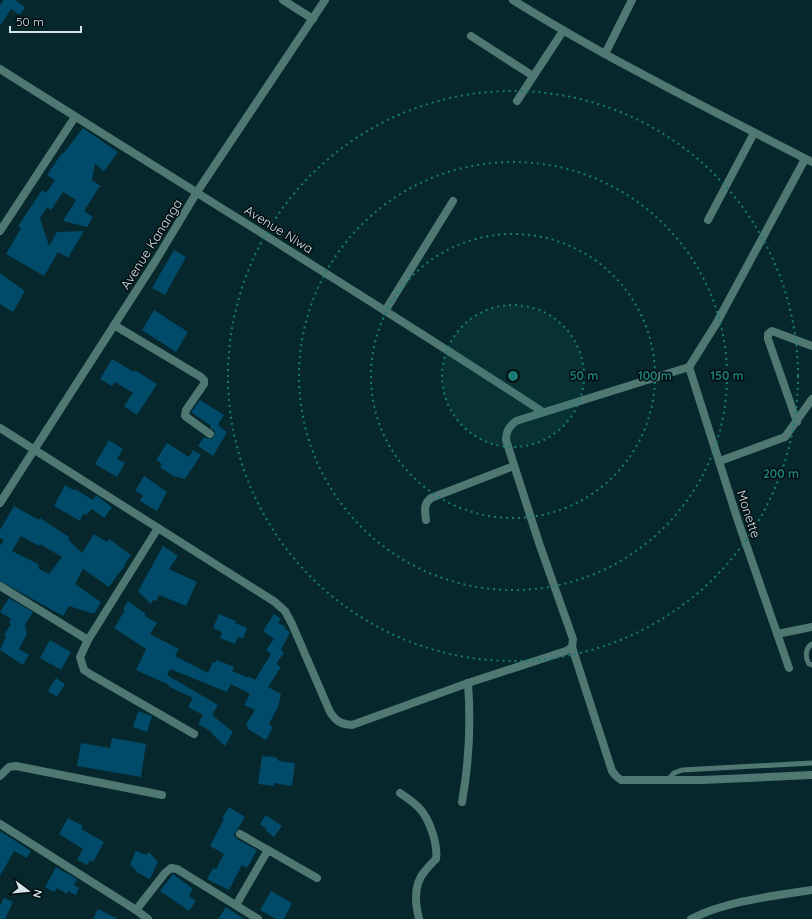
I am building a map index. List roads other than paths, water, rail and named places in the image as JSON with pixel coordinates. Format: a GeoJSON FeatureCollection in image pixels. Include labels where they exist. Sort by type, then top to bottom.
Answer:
{"type":"FeatureCollection","features":[{"type":"Feature","properties":{"kind":"street"},"geometry":{"type":"LineString","coordinates":[[283,0],[313,19]]}},
{"type":"Feature","properties":{"kind":"street","name":"Avenue Kananga"},"geometry":{"type":"LineString","coordinates":[[0,503],[197,192],[325,0]]}},
{"type":"Feature","properties":{"kind":"street"},"geometry":{"type":"LineString","coordinates":[[513,0],[563,32],[684,97],[809,161],[716,324],[689,367],[516,421],[506,432],[506,440],[539,543],[573,639],[572,647],[590,706],[612,771],[616,776],[621,780],[668,780],[812,775]]}},
{"type":"Feature","properties":{"kind":"street"},"geometry":{"type":"LineString","coordinates":[[605,54],[632,0]]}},
{"type":"Feature","properties":{"kind":"street"},"geometry":{"type":"LineString","coordinates":[[517,100],[563,32]]}},
{"type":"Feature","properties":{"kind":"street"},"geometry":{"type":"LineString","coordinates":[[471,36],[534,76]]}},
{"type":"Feature","properties":{"kind":"street","name":"Avenue Niwa"},"geometry":{"type":"LineString","coordinates":[[0,69],[197,192],[543,412]]}},
{"type":"Feature","properties":{"kind":"street"},"geometry":{"type":"LineString","coordinates":[[0,231],[75,117]]}},
{"type":"Feature","properties":{"kind":"street"},"geometry":{"type":"LineString","coordinates":[[708,220],[754,133]]}},
{"type":"Feature","properties":{"kind":"street"},"geometry":{"type":"LineString","coordinates":[[385,311],[453,201]]}},
{"type":"Feature","properties":{"kind":"street"},"geometry":{"type":"LineString","coordinates":[[114,325],[204,380],[204,384],[184,413],[186,418],[210,434]]}},
{"type":"Feature","properties":{"kind":"street"},"geometry":{"type":"LineString","coordinates":[[797,422],[768,339],[768,334],[772,331],[812,346]]}},
{"type":"Feature","properties":{"kind":"street","name":"Monette"},"geometry":{"type":"LineString","coordinates":[[689,367],[720,460],[738,521],[789,668]]}},
{"type":"Feature","properties":{"kind":"street"},"geometry":{"type":"LineString","coordinates":[[720,460],[785,437],[812,399]]}},
{"type":"Feature","properties":{"kind":"street"},"geometry":{"type":"LineString","coordinates":[[0,428],[275,602],[285,611],[330,712],[335,720],[342,724],[352,725],[468,683],[566,651],[572,647]]}},
{"type":"Feature","properties":{"kind":"street"},"geometry":{"type":"LineString","coordinates":[[426,520],[426,501],[514,466]]}},
{"type":"Feature","properties":{"kind":"street"},"geometry":{"type":"LineString","coordinates":[[158,528],[88,640],[80,657],[84,670],[194,734]]}},
{"type":"Feature","properties":{"kind":"street"},"geometry":{"type":"LineString","coordinates":[[0,586],[88,640]]}},
{"type":"Feature","properties":{"kind":"street"},"geometry":{"type":"LineString","coordinates":[[777,634],[812,627]]}},
{"type":"Feature","properties":{"kind":"street"},"geometry":{"type":"LineString","coordinates":[[462,802],[467,774],[470,719],[468,683]]}},
{"type":"Feature","properties":{"kind":"street"},"geometry":{"type":"LineString","coordinates":[[0,776],[9,767],[16,766],[162,795]]}},
{"type":"Feature","properties":{"kind":"street"},"geometry":{"type":"LineString","coordinates":[[400,793],[420,809],[424,815],[434,837],[436,848],[436,859],[424,871],[417,886],[415,900],[419,919]]}},
{"type":"Feature","properties":{"kind":"street"},"geometry":{"type":"LineString","coordinates":[[0,824],[148,919]]}},
{"type":"Feature","properties":{"kind":"street"},"geometry":{"type":"LineString","coordinates":[[240,834],[317,878]]}},
{"type":"Feature","properties":{"kind":"street"},"geometry":{"type":"LineString","coordinates":[[236,905],[268,850]]}},
{"type":"Feature","properties":{"kind":"street"},"geometry":{"type":"LineString","coordinates":[[136,910],[165,872],[171,868],[177,869],[258,919]]}},
{"type":"Feature","properties":{"kind":"street"},"geometry":{"type":"LineString","coordinates":[[691,919],[704,912],[722,906],[812,890]]}},
{"type":"Feature","properties":{"kind":"lane"},"geometry":{"type":"LineString","coordinates":[[812,644],[809,646],[807,656],[808,664],[812,665]]}},
{"type":"Feature","properties":{"kind":"lane"},"geometry":{"type":"LineString","coordinates":[[668,780],[674,773],[682,770],[812,763]]}}]}
